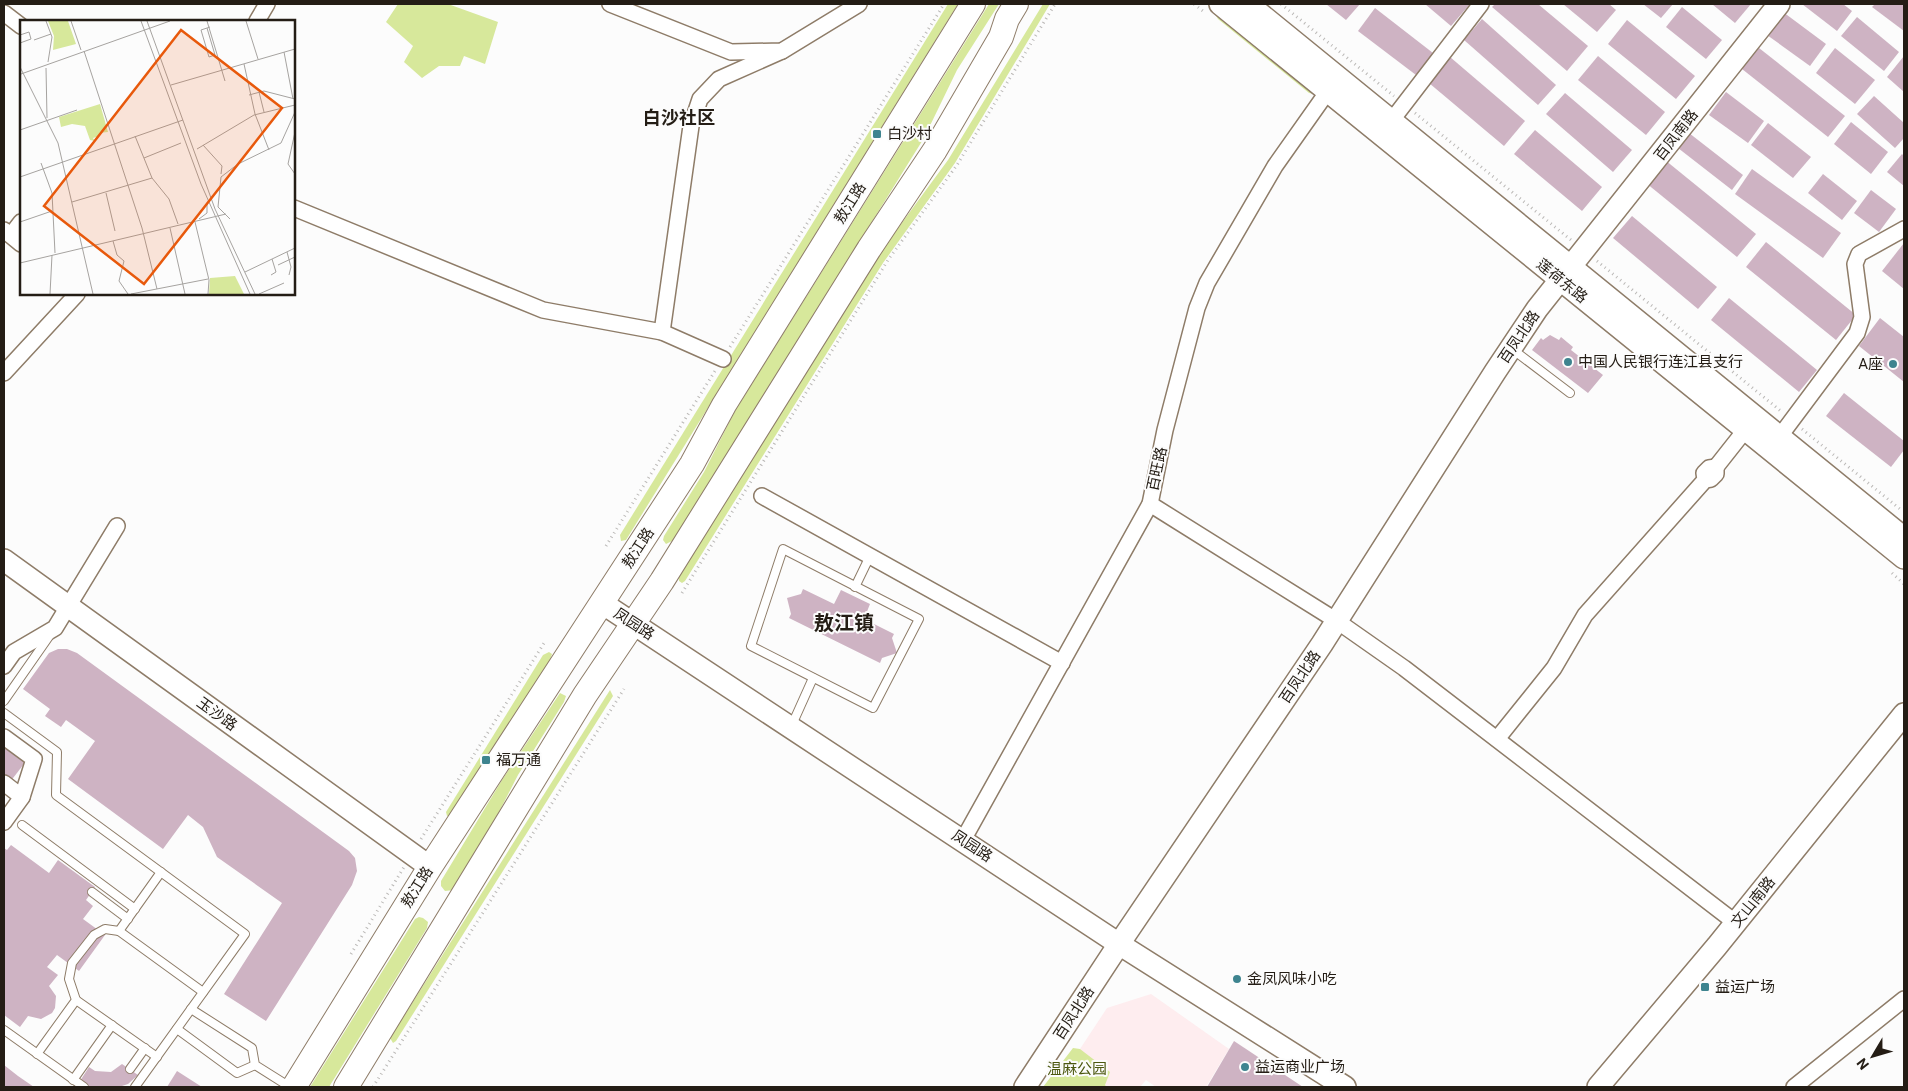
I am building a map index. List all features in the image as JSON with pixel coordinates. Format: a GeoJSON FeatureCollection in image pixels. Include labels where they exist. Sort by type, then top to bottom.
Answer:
{"type":"FeatureCollection","features":[{"type":"Feature","properties":{"kind":"main road","name":"敖江路"},"geometry":{"type":"LineString","coordinates":[[294,1087],[421,860],[554,675],[643,541],[692,464],[729,396],[974,4]]}},
{"type":"Feature","properties":{"kind":"main road"},"geometry":{"type":"LineString","coordinates":[[346,1087],[585,695],[675,561],[869,249],[935,150],[1001,37],[1006,19],[1016,4]]}},
{"type":"Feature","properties":{"kind":"main road"},"geometry":{"type":"LineString","coordinates":[[1001,37],[1035,4]]}},
{"type":"Feature","properties":{"kind":"main road"},"geometry":{"type":"LineString","coordinates":[[643,541],[675,561]]}},
{"type":"Feature","properties":{"kind":"main road"},"geometry":{"type":"LineString","coordinates":[[554,675],[585,695]]}},
{"type":"Feature","properties":{"kind":"street"},"geometry":{"type":"LineString","coordinates":[[258,20],[267,4]]}},
{"type":"Feature","properties":{"kind":"street"},"geometry":{"type":"LineString","coordinates":[[610,4],[730,52],[782,51]]}},
{"type":"Feature","properties":{"kind":"street"},"geometry":{"type":"LineString","coordinates":[[662,332],[690,126],[700,99],[719,80],[782,51],[859,4]]}},
{"type":"Feature","properties":{"kind":"street","name":"莲荷东路"},"geometry":{"type":"LineString","coordinates":[[1220,4],[1328,92],[1780,436],[1904,538]]}},
{"type":"Feature","properties":{"kind":"street","name":"莲荷东路"},"geometry":{"type":"LineString","coordinates":[[1248,4],[1392,120],[1746,429],[1904,558]]}},
{"type":"Feature","properties":{"kind":"street"},"geometry":{"type":"LineString","coordinates":[[1392,120],[1480,4]]}},
{"type":"Feature","properties":{"kind":"street","name":"百凤南路"},"geometry":{"type":"LineString","coordinates":[[1566,273],[1779,4]]}},
{"type":"Feature","properties":{"kind":"street"},"geometry":{"type":"LineString","coordinates":[[4,13],[20,25]]}},
{"type":"Feature","properties":{"kind":"street","name":"百旺路"},"geometry":{"type":"LineString","coordinates":[[963,840],[1150,504],[1165,430],[1197,308],[1206,284],[1276,166],[1328,92]]}},
{"type":"Feature","properties":{"kind":"street"},"geometry":{"type":"LineString","coordinates":[[295,208],[543,310],[662,332],[722,359]]}},
{"type":"Feature","properties":{"kind":"street"},"geometry":{"type":"LineString","coordinates":[[12,236],[20,224]]}},
{"type":"Feature","properties":{"kind":"street"},"geometry":{"type":"LineString","coordinates":[[1780,436],[1857,333],[1862,317],[1855,264],[1858,254],[1904,229]]}},
{"type":"Feature","properties":{"kind":"street","name":"百凤北路"},"geometry":{"type":"LineString","coordinates":[[1026,1087],[1119,944],[1337,621],[1511,348],[1566,273]]}},
{"type":"Feature","properties":{"kind":"street"},"geometry":{"type":"LineString","coordinates":[[4,373],[75,295]]}},
{"type":"Feature","properties":{"kind":"street"},"geometry":{"type":"LineString","coordinates":[[1497,739],[1554,668],[1585,615],[1705,480],[1711,479],[1716,474],[1716,467],[1746,429]]}},
{"type":"Feature","properties":{"kind":"street"},"geometry":{"type":"LineString","coordinates":[[762,496],[1062,663]]}},
{"type":"Feature","properties":{"kind":"street"},"geometry":{"type":"LineString","coordinates":[[1150,504],[1337,621],[1404,668],[1736,923]]}},
{"type":"Feature","properties":{"kind":"street"},"geometry":{"type":"LineString","coordinates":[[4,666],[14,652],[55,628],[69,608],[117,526]]}},
{"type":"Feature","properties":{"kind":"street","name":"玉沙路"},"geometry":{"type":"LineString","coordinates":[[4,560],[421,860]]}},
{"type":"Feature","properties":{"kind":"street","name":"凤园路"},"geometry":{"type":"LineString","coordinates":[[602,603],[1119,944],[1345,1087]]}},
{"type":"Feature","properties":{"kind":"street","name":"文山南路"},"geometry":{"type":"LineString","coordinates":[[1598,1087],[1736,923],[1904,714]]}},
{"type":"Feature","properties":{"kind":"street"},"geometry":{"type":"LineString","coordinates":[[4,737],[34,759],[22,797],[4,822]]}},
{"type":"Feature","properties":{"kind":"street"},"geometry":{"type":"LineString","coordinates":[[4,784],[22,797]]}},
{"type":"Feature","properties":{"kind":"street"},"geometry":{"type":"LineString","coordinates":[[1794,1087],[1902,1005]]}},
{"type":"Feature","properties":{"kind":"lane"},"geometry":{"type":"LineString","coordinates":[[1511,348],[1570,393]]}},
{"type":"Feature","properties":{"kind":"lane"},"geometry":{"type":"LineString","coordinates":[[783,549],[919,619],[873,708],[813,678],[751,646],[783,549]]}},
{"type":"Feature","properties":{"kind":"lane"},"geometry":{"type":"LineString","coordinates":[[855,587],[870,556]]}},
{"type":"Feature","properties":{"kind":"lane"},"geometry":{"type":"LineString","coordinates":[[4,701],[55,628]]}},
{"type":"Feature","properties":{"kind":"lane"},"geometry":{"type":"LineString","coordinates":[[791,727],[813,678]]}},
{"type":"Feature","properties":{"kind":"lane"},"geometry":{"type":"LineString","coordinates":[[4,713],[57,752],[56,795],[245,934],[135,1087]]}},
{"type":"Feature","properties":{"kind":"lane"},"geometry":{"type":"LineString","coordinates":[[22,825],[135,909]]}},
{"type":"Feature","properties":{"kind":"lane"},"geometry":{"type":"LineString","coordinates":[[119,931],[162,872]]}},
{"type":"Feature","properties":{"kind":"lane"},"geometry":{"type":"LineString","coordinates":[[92,892],[128,918]]}},
{"type":"Feature","properties":{"kind":"lane"},"geometry":{"type":"LineString","coordinates":[[157,1057],[76,1000],[69,979],[72,963],[94,935],[104,929],[119,931],[203,992]]}},
{"type":"Feature","properties":{"kind":"lane"},"geometry":{"type":"LineString","coordinates":[[37,1054],[76,1000]]}},
{"type":"Feature","properties":{"kind":"lane"},"geometry":{"type":"LineString","coordinates":[[191,1009],[252,1048],[255,1065],[290,1087]]}},
{"type":"Feature","properties":{"kind":"lane"},"geometry":{"type":"LineString","coordinates":[[74,1080],[112,1025]]}},
{"type":"Feature","properties":{"kind":"lane"},"geometry":{"type":"LineString","coordinates":[[177,1029],[215,1054],[237,1073],[255,1065]]}},
{"type":"Feature","properties":{"kind":"lane"},"geometry":{"type":"LineString","coordinates":[[4,1030],[84,1087]]}},
{"type":"Feature","properties":{"kind":"lane"},"geometry":{"type":"LineString","coordinates":[[130,1069],[145,1048]]}},
{"type":"Feature","properties":{"kind":"path"},"geometry":{"type":"LineString","coordinates":[[606,546],[944,4]]}},
{"type":"Feature","properties":{"kind":"path"},"geometry":{"type":"LineString","coordinates":[[682,593],[888,260],[957,165],[1055,4]]}},
{"type":"Feature","properties":{"kind":"path"},"geometry":{"type":"LineString","coordinates":[[381,904],[421,860],[546,640]]}},
{"type":"Feature","properties":{"kind":"path"},"geometry":{"type":"LineString","coordinates":[[373,1087],[624,689]]}},
{"type":"Feature","properties":{"kind":"shaded area"},"geometry":{"type":"Polygon","coordinates":[[[1151,994],[1229,1049],[1206,1087],[1156,1087],[1146,1080],[1140,1087],[1107,1087],[1080,1049],[1107,1008],[1151,994]]]}},
{"type":"Feature","properties":{"kind":"green space"},"geometry":{"type":"Polygon","coordinates":[[[398,4],[448,4],[498,22],[485,64],[464,56],[460,66],[439,66],[422,78],[404,62],[413,46],[386,22],[398,4]]]}},
{"type":"Feature","properties":{"kind":"green space"},"geometry":{"type":"Polygon","coordinates":[[[948,4],[958,4],[626,540],[621,541],[620,535],[948,4]]]}},
{"type":"Feature","properties":{"kind":"green space"},"geometry":{"type":"Polygon","coordinates":[[[989,4],[999,4],[957,70],[924,138],[674,540],[666,544],[663,540],[664,536],[704,472],[735,411],[989,4]]]}},
{"type":"Feature","properties":{"kind":"green space"},"geometry":{"type":"Polygon","coordinates":[[[1043,4],[1050,4],[955,163],[883,263],[682,583],[679,581],[679,577],[879,254],[948,160],[1043,4]]]}},
{"type":"Feature","properties":{"kind":"green space"},"geometry":{"type":"Polygon","coordinates":[[[1218,11],[1314,94],[1309,93],[1218,19],[1215,14],[1218,11]]]}},
{"type":"Feature","properties":{"kind":"green space"},"geometry":{"type":"Polygon","coordinates":[[[549,652],[552,654],[550,660],[452,815],[447,816],[446,812],[543,655],[549,652]]]}},
{"type":"Feature","properties":{"kind":"green space"},"geometry":{"type":"Polygon","coordinates":[[[610,690],[613,696],[393,1043],[390,1038],[610,690]]]}},
{"type":"Feature","properties":{"kind":"green space"},"geometry":{"type":"Polygon","coordinates":[[[560,693],[566,696],[564,702],[518,775],[483,843],[454,890],[445,891],[441,886],[441,881],[502,780],[560,693]]]}},
{"type":"Feature","properties":{"kind":"green space"},"geometry":{"type":"Polygon","coordinates":[[[419,917],[428,922],[427,928],[329,1087],[310,1087],[415,919],[419,917]]]}},
{"type":"Feature","properties":{"kind":"green space","name":"温麻公园"},"geometry":{"type":"Polygon","coordinates":[[[1073,1048],[1080,1049],[1110,1072],[1105,1085],[1107,1087],[1043,1087],[1073,1048]]]}},
{"type":"Feature","properties":{"kind":"building"},"geometry":{"type":"Polygon","coordinates":[[[1326,4],[1360,4],[1346,20],[1326,4]]]}},
{"type":"Feature","properties":{"kind":"building"},"geometry":{"type":"Polygon","coordinates":[[[1425,4],[1470,4],[1451,26],[1425,4]]]}},
{"type":"Feature","properties":{"kind":"building"},"geometry":{"type":"Polygon","coordinates":[[[1495,4],[1538,4],[1588,46],[1567,71],[1492,7],[1495,4]]]}},
{"type":"Feature","properties":{"kind":"building"},"geometry":{"type":"Polygon","coordinates":[[[1563,4],[1609,4],[1616,10],[1597,32],[1563,4]]]}},
{"type":"Feature","properties":{"kind":"building"},"geometry":{"type":"Polygon","coordinates":[[[1643,4],[1673,4],[1661,18],[1643,4]]]}},
{"type":"Feature","properties":{"kind":"building"},"geometry":{"type":"Polygon","coordinates":[[[1712,4],[1751,4],[1735,23],[1712,4]]]}},
{"type":"Feature","properties":{"kind":"building"},"geometry":{"type":"Polygon","coordinates":[[[1802,4],[1843,4],[1852,11],[1837,31],[1802,4]]]}},
{"type":"Feature","properties":{"kind":"building"},"geometry":{"type":"Polygon","coordinates":[[[1875,4],[1904,4],[1904,31],[1872,7],[1875,4]]]}},
{"type":"Feature","properties":{"kind":"building"},"geometry":{"type":"Polygon","coordinates":[[[1682,7],[1722,40],[1706,59],[1666,27],[1682,7]]]}},
{"type":"Feature","properties":{"kind":"building"},"geometry":{"type":"Polygon","coordinates":[[[1375,8],[1433,53],[1416,75],[1358,31],[1375,8]]]}},
{"type":"Feature","properties":{"kind":"building"},"geometry":{"type":"Polygon","coordinates":[[[1783,12],[1826,44],[1810,66],[1767,35],[1783,12]]]}},
{"type":"Feature","properties":{"kind":"building"},"geometry":{"type":"Polygon","coordinates":[[[1857,17],[1899,52],[1884,71],[1841,36],[1857,17]]]}},
{"type":"Feature","properties":{"kind":"building"},"geometry":{"type":"Polygon","coordinates":[[[1482,19],[1556,85],[1538,105],[1464,40],[1482,19]]]}},
{"type":"Feature","properties":{"kind":"building"},"geometry":{"type":"Polygon","coordinates":[[[1627,20],[1695,76],[1676,99],[1608,44],[1627,20]]]}},
{"type":"Feature","properties":{"kind":"building"},"geometry":{"type":"Polygon","coordinates":[[[1759,48],[1845,116],[1828,137],[1742,69],[1759,48]]]}},
{"type":"Feature","properties":{"kind":"building"},"geometry":{"type":"Polygon","coordinates":[[[1835,48],[1875,80],[1855,104],[1816,73],[1835,48]]]}},
{"type":"Feature","properties":{"kind":"building"},"geometry":{"type":"Polygon","coordinates":[[[1598,56],[1665,112],[1646,135],[1578,80],[1598,56]]]}},
{"type":"Feature","properties":{"kind":"building"},"geometry":{"type":"Polygon","coordinates":[[[1904,56],[1904,92],[1887,77],[1904,56]]]}},
{"type":"Feature","properties":{"kind":"building"},"geometry":{"type":"Polygon","coordinates":[[[1450,57],[1525,121],[1504,146],[1429,83],[1450,57]]]}},
{"type":"Feature","properties":{"kind":"building"},"geometry":{"type":"Polygon","coordinates":[[[1726,92],[1764,121],[1748,143],[1709,115],[1726,92]]]}},
{"type":"Feature","properties":{"kind":"building"},"geometry":{"type":"Polygon","coordinates":[[[1565,93],[1632,150],[1613,172],[1546,114],[1565,93]]]}},
{"type":"Feature","properties":{"kind":"building"},"geometry":{"type":"Polygon","coordinates":[[[1874,96],[1904,123],[1904,138],[1895,148],[1857,114],[1874,96]]]}},
{"type":"Feature","properties":{"kind":"building"},"geometry":{"type":"Polygon","coordinates":[[[1851,122],[1888,152],[1871,174],[1834,144],[1851,122]]]}},
{"type":"Feature","properties":{"kind":"building"},"geometry":{"type":"Polygon","coordinates":[[[1768,123],[1811,157],[1793,178],[1751,145],[1768,123]]]}},
{"type":"Feature","properties":{"kind":"building"},"geometry":{"type":"Polygon","coordinates":[[[1535,130],[1602,187],[1582,211],[1514,154],[1535,130]]]}},
{"type":"Feature","properties":{"kind":"building"},"geometry":{"type":"Polygon","coordinates":[[[1689,133],[1743,175],[1732,190],[1678,148],[1689,133]]]}},
{"type":"Feature","properties":{"kind":"building"},"geometry":{"type":"Polygon","coordinates":[[[1902,154],[1904,156],[1904,186],[1887,172],[1902,154]]]}},
{"type":"Feature","properties":{"kind":"building"},"geometry":{"type":"Polygon","coordinates":[[[1665,160],[1756,234],[1737,257],[1646,183],[1665,160]]]}},
{"type":"Feature","properties":{"kind":"building"},"geometry":{"type":"Polygon","coordinates":[[[1752,169],[1841,233],[1823,258],[1735,194],[1752,169]]]}},
{"type":"Feature","properties":{"kind":"building"},"geometry":{"type":"Polygon","coordinates":[[[1823,174],[1857,201],[1842,220],[1808,193],[1823,174]]]}},
{"type":"Feature","properties":{"kind":"building"},"geometry":{"type":"Polygon","coordinates":[[[1871,190],[1896,209],[1879,232],[1854,213],[1871,190]]]}},
{"type":"Feature","properties":{"kind":"building"},"geometry":{"type":"Polygon","coordinates":[[[1632,216],[1717,287],[1698,309],[1613,238],[1632,216]]]}},
{"type":"Feature","properties":{"kind":"building"},"geometry":{"type":"Polygon","coordinates":[[[1766,242],[1856,315],[1836,340],[1746,267],[1766,242]]]}},
{"type":"Feature","properties":{"kind":"building"},"geometry":{"type":"Polygon","coordinates":[[[1904,243],[1904,289],[1882,271],[1904,243]]]}},
{"type":"Feature","properties":{"kind":"building"},"geometry":{"type":"Polygon","coordinates":[[[1729,298],[1817,370],[1799,392],[1711,320],[1729,298]]]}},
{"type":"Feature","properties":{"kind":"building","name":"A座"},"geometry":{"type":"Polygon","coordinates":[[[1880,318],[1904,337],[1904,382],[1859,346],[1880,318]]]}},
{"type":"Feature","properties":{"kind":"building","name":"中国人民银行连江县支行"},"geometry":{"type":"Polygon","coordinates":[[[1550,335],[1559,340],[1561,337],[1573,347],[1571,350],[1603,375],[1588,393],[1532,350],[1541,338],[1543,340],[1550,335]]]}},
{"type":"Feature","properties":{"kind":"building"},"geometry":{"type":"Polygon","coordinates":[[[1844,393],[1904,441],[1904,450],[1891,467],[1826,416],[1844,393]]]}},
{"type":"Feature","properties":{"kind":"building"},"geometry":{"type":"Polygon","coordinates":[[[803,589],[834,604],[841,590],[870,604],[864,619],[894,634],[892,638],[897,653],[882,658],[880,663],[789,618],[791,614],[787,598],[801,594],[803,589]]]}},
{"type":"Feature","properties":{"kind":"building"},"geometry":{"type":"Polygon","coordinates":[[[58,649],[67,649],[77,653],[349,851],[355,858],[357,871],[352,885],[266,1021],[224,994],[282,903],[217,857],[203,827],[188,815],[163,849],[68,779],[95,741],[66,720],[61,727],[45,716],[50,709],[23,689],[49,653],[58,649]]]}},
{"type":"Feature","properties":{"kind":"building"},"geometry":{"type":"Polygon","coordinates":[[[4,742],[27,760],[10,782],[4,777],[4,742]]]}},
{"type":"Feature","properties":{"kind":"building"},"geometry":{"type":"Polygon","coordinates":[[[11,845],[49,873],[58,860],[95,887],[86,900],[93,906],[83,919],[105,935],[79,971],[57,955],[47,967],[58,975],[49,986],[56,996],[55,1008],[52,1013],[41,1019],[28,1016],[20,1027],[4,1015],[4,848],[7,850],[11,845]]]}},
{"type":"Feature","properties":{"kind":"building","name":"益运商业广场"},"geometry":{"type":"Polygon","coordinates":[[[1234,1041],[1303,1087],[1207,1087],[1234,1041]]]}},
{"type":"Feature","properties":{"kind":"building"},"geometry":{"type":"Polygon","coordinates":[[[122,1064],[138,1075],[128,1084],[119,1087],[91,1087],[80,1081],[89,1067],[95,1071],[111,1072],[122,1064]]]}},
{"type":"Feature","properties":{"kind":"building"},"geometry":{"type":"Polygon","coordinates":[[[4,1065],[18,1076],[34,1087],[4,1087],[4,1065]]]}},
{"type":"Feature","properties":{"kind":"building"},"geometry":{"type":"Polygon","coordinates":[[[177,1071],[202,1087],[167,1087],[177,1071]]]}},
{"type":"Feature","properties":{"kind":"place","name":"白沙村"},"geometry":{"type":"Point","coordinates":[877,134]}},
{"type":"Feature","properties":{"kind":"place","name":"中国人民银行连江县支行"},"geometry":{"type":"Point","coordinates":[1568,362]}},
{"type":"Feature","properties":{"kind":"place","name":"A座"},"geometry":{"type":"Point","coordinates":[1893,364]}},
{"type":"Feature","properties":{"kind":"place","name":"福万通"},"geometry":{"type":"Point","coordinates":[486,760]}},
{"type":"Feature","properties":{"kind":"place","name":"金凤风味小吃"},"geometry":{"type":"Point","coordinates":[1237,979]}},
{"type":"Feature","properties":{"kind":"place","name":"益运广场"},"geometry":{"type":"Point","coordinates":[1705,987]}},
{"type":"Feature","properties":{"kind":"place","name":"益运商业广场"},"geometry":{"type":"Point","coordinates":[1245,1067]}},
{"type":"Feature","properties":{"kind":"district","name":"白沙社区"},"geometry":{"type":"Point","coordinates":[679,118]}},
{"type":"Feature","properties":{"kind":"district","name":"敖江镇"},"geometry":{"type":"Point","coordinates":[844,623]}}]}
